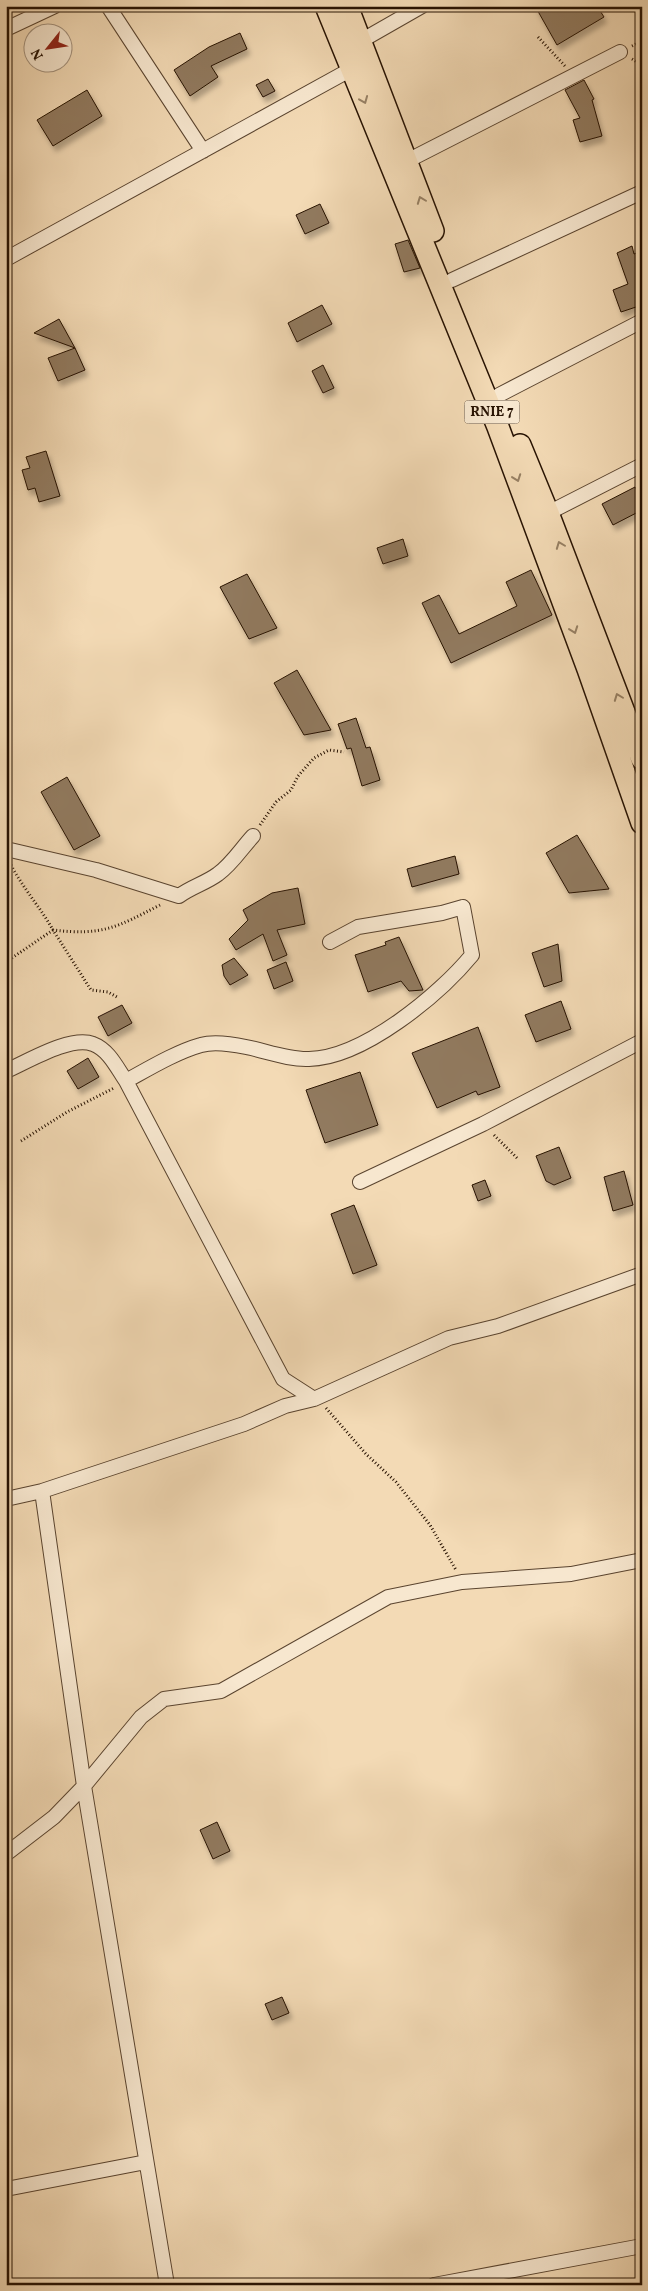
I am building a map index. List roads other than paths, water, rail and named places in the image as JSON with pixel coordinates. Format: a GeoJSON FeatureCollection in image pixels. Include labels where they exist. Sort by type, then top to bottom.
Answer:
{"type":"FeatureCollection","features":[{"type":"Feature","properties":{"kind":"main road","name":"RNIE 7"},"geometry":{"type":"LineString","coordinates":[[326,6],[359,58],[406,161],[452,280],[548,513],[641,757]]}},
{"type":"Feature","properties":{"kind":"main road","name":"RNIE 7"},"geometry":{"type":"LineString","coordinates":[[347,6],[359,58],[588,669],[642,823]]}},
{"type":"Feature","properties":{"kind":"street"},"geometry":{"type":"LineString","coordinates":[[6,29],[55,6]]}},
{"type":"Feature","properties":{"kind":"street"},"geometry":{"type":"LineString","coordinates":[[108,6],[203,151]]}},
{"type":"Feature","properties":{"kind":"street"},"geometry":{"type":"LineString","coordinates":[[6,259],[203,151],[359,58],[422,6]]}},
{"type":"Feature","properties":{"kind":"street"},"geometry":{"type":"LineString","coordinates":[[406,161],[620,52]]}},
{"type":"Feature","properties":{"kind":"street"},"geometry":{"type":"LineString","coordinates":[[452,280],[642,192]]}},
{"type":"Feature","properties":{"kind":"street"},"geometry":{"type":"LineString","coordinates":[[499,395],[642,321]]}},
{"type":"Feature","properties":{"kind":"street"},"geometry":{"type":"LineString","coordinates":[[548,513],[642,465]]}},
{"type":"Feature","properties":{"kind":"street"},"geometry":{"type":"LineString","coordinates":[[6,849],[96,870],[179,896],[188,889],[216,876],[232,862],[254,836]]}},
{"type":"Feature","properties":{"kind":"street"},"geometry":{"type":"LineString","coordinates":[[126,1082],[202,1044],[223,1044],[308,1059],[329,1057],[351,1048],[409,1014],[460,970],[472,955],[473,950],[463,907],[442,913],[372,923],[358,927],[330,942]]}},
{"type":"Feature","properties":{"kind":"street"},"geometry":{"type":"LineString","coordinates":[[360,1182],[483,1124],[642,1040]]}},
{"type":"Feature","properties":{"kind":"street"},"geometry":{"type":"LineString","coordinates":[[6,1071],[74,1041],[93,1044],[110,1057],[126,1082],[283,1379],[314,1399]]}},
{"type":"Feature","properties":{"kind":"street"},"geometry":{"type":"LineString","coordinates":[[6,1499],[42,1491],[244,1424],[284,1406],[314,1399],[449,1338],[498,1326],[642,1274]]}},
{"type":"Feature","properties":{"kind":"street"},"geometry":{"type":"LineString","coordinates":[[42,1491],[84,1786],[167,2285]]}},
{"type":"Feature","properties":{"kind":"street"},"geometry":{"type":"LineString","coordinates":[[6,1854],[54,1817],[84,1786],[141,1717],[164,1699],[221,1691],[388,1597],[462,1582],[571,1574],[642,1560]]}},
{"type":"Feature","properties":{"kind":"street"},"geometry":{"type":"LineString","coordinates":[[6,2189],[146,2162]]}},
{"type":"Feature","properties":{"kind":"street"},"geometry":{"type":"LineString","coordinates":[[434,2285],[642,2246]]}}]}
